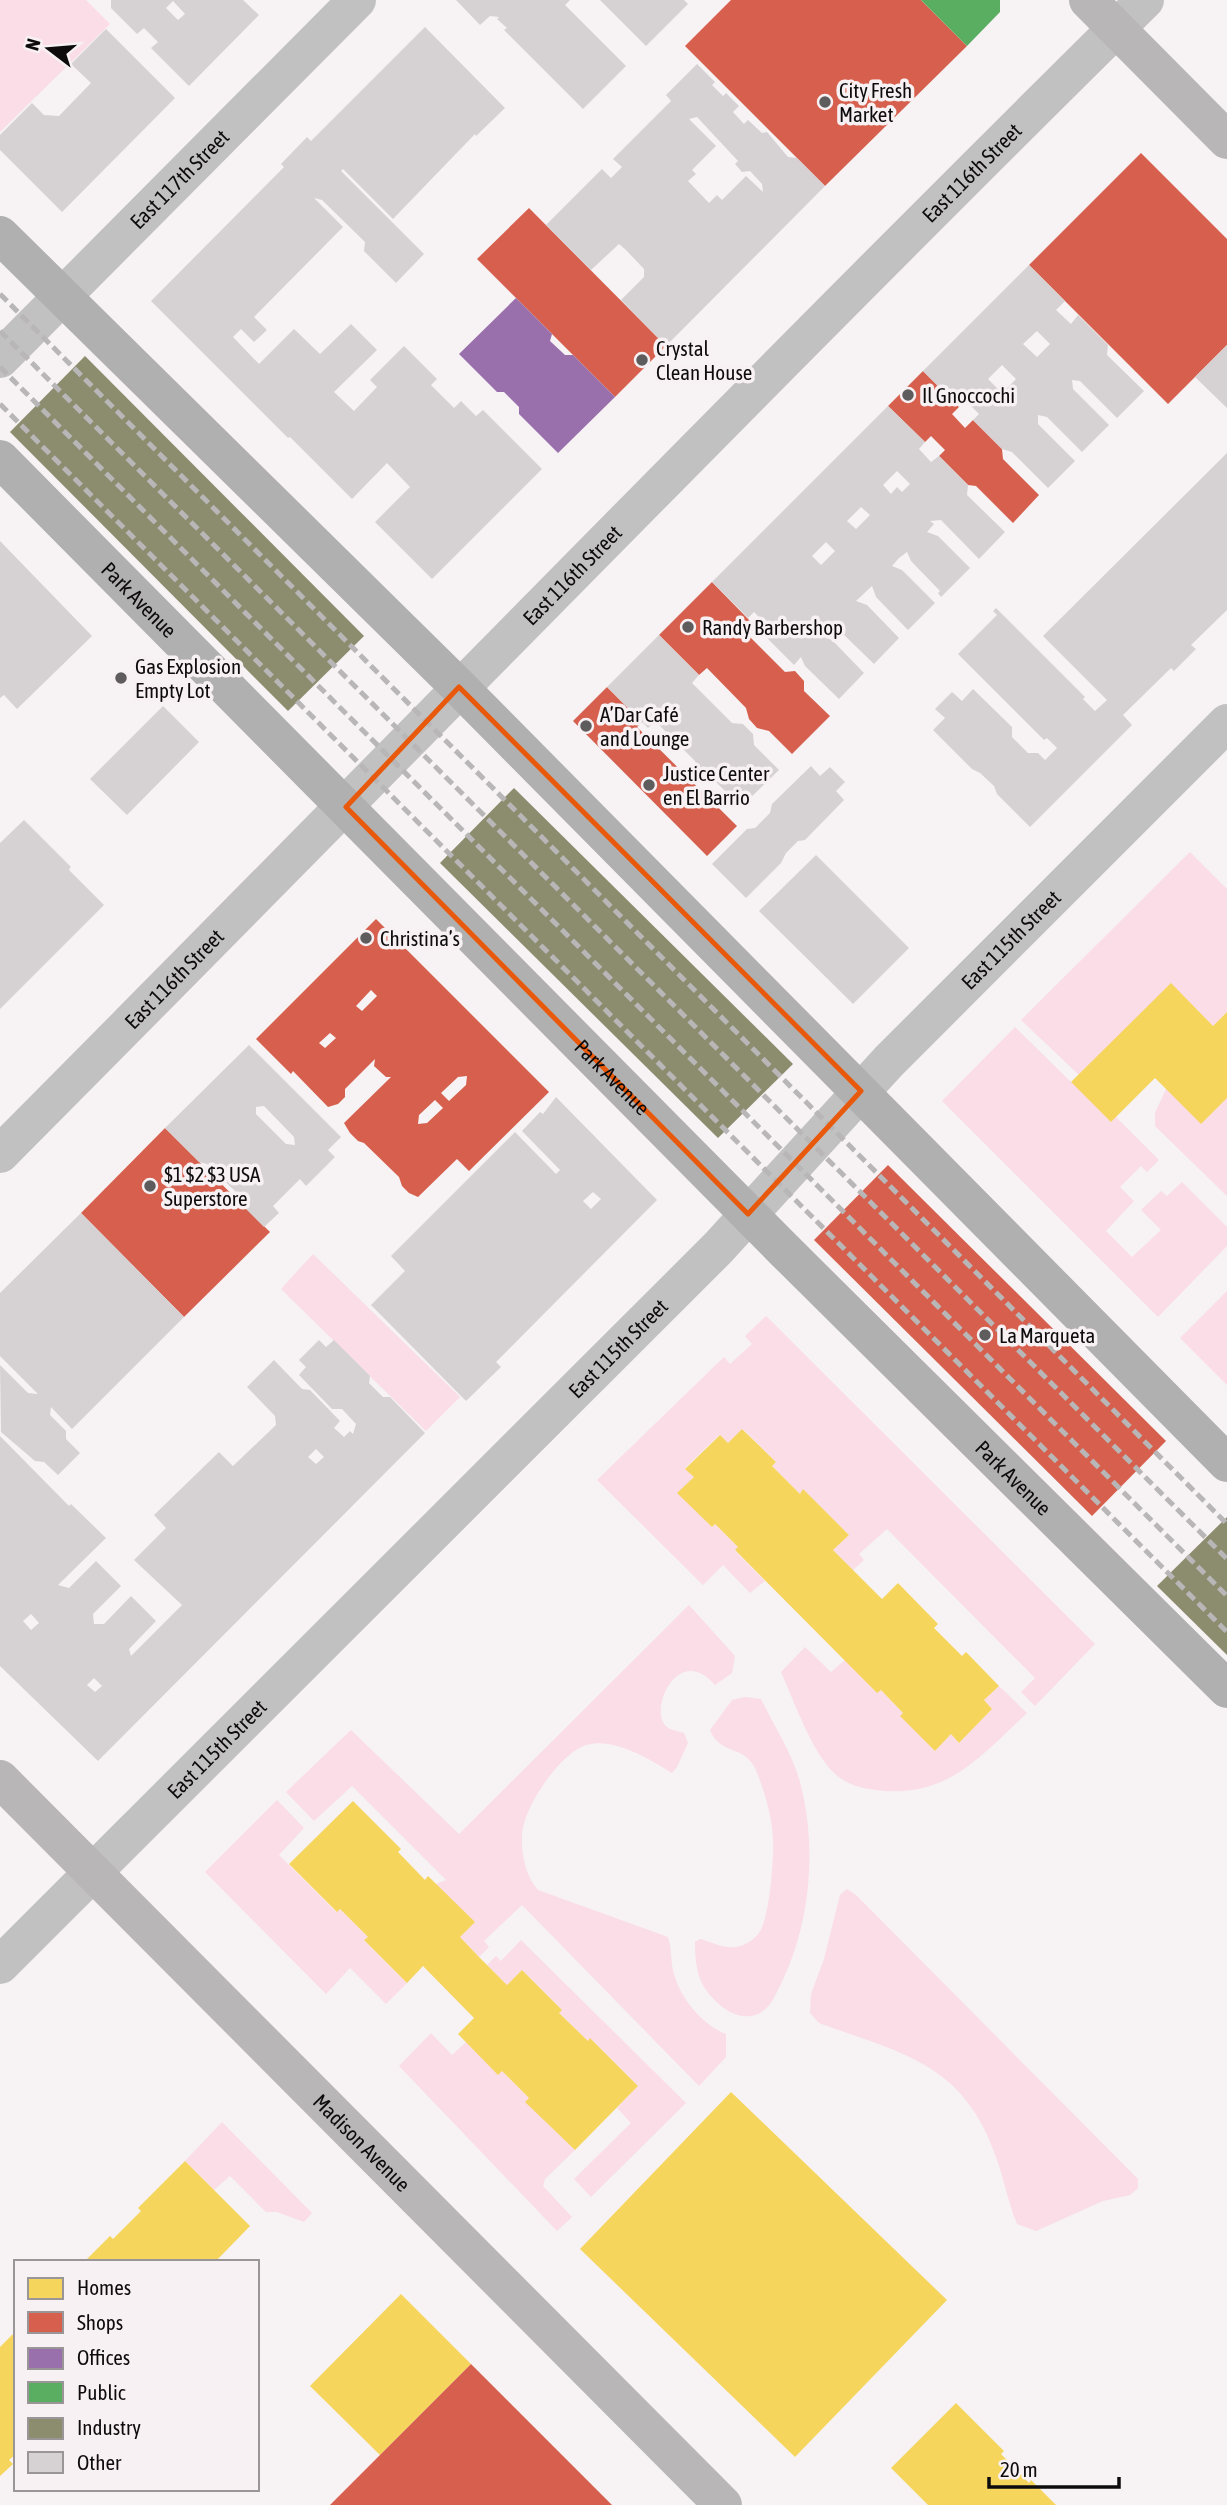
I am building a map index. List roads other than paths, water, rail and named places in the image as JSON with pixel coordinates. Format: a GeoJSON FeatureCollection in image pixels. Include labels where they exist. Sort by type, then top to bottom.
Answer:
{"type":"FeatureCollection","features":[{"type":"Feature","properties":{"kind":"main road"},"geometry":{"type":"LineString","coordinates":[[1088,0],[1227,140]]}},
{"type":"Feature","properties":{"kind":"main road"},"geometry":{"type":"LineString","coordinates":[[0,235],[459,687],[1227,1463]]}},
{"type":"Feature","properties":{"kind":"main road","name":"Park Avenue"},"geometry":{"type":"LineString","coordinates":[[0,459],[748,1214],[1227,1689]]}},
{"type":"Feature","properties":{"kind":"main road","name":"Madison Avenue"},"geometry":{"type":"LineString","coordinates":[[0,1779],[723,2505]]}},
{"type":"Feature","properties":{"kind":"street","name":"East 117th Street"},"geometry":{"type":"LineString","coordinates":[[0,359],[357,0]]}},
{"type":"Feature","properties":{"kind":"street","name":"East 116th Street"},"geometry":{"type":"LineString","coordinates":[[0,1154],[346,807],[459,687],[1145,0]]}},
{"type":"Feature","properties":{"kind":"street","name":"East 115th Street"},"geometry":{"type":"LineString","coordinates":[[0,1965],[718,1248],[888,1061],[1227,723]]}},
{"type":"Feature","properties":{"kind":"railway"},"geometry":{"type":"LineString","coordinates":[[0,294],[1227,1524]]}},
{"type":"Feature","properties":{"kind":"railway"},"geometry":{"type":"LineString","coordinates":[[0,331],[1227,1559]]}},
{"type":"Feature","properties":{"kind":"railway"},"geometry":{"type":"LineString","coordinates":[[0,367],[1227,1596]]}},
{"type":"Feature","properties":{"kind":"railway"},"geometry":{"type":"LineString","coordinates":[[0,404],[1227,1632]]}},
{"type":"Feature","properties":{"kind":"place","name":"City Fresh Market"},"geometry":{"type":"Point","coordinates":[825,102]}},
{"type":"Feature","properties":{"kind":"place","name":"Crystal Clean House"},"geometry":{"type":"Point","coordinates":[642,360]}},
{"type":"Feature","properties":{"kind":"place","name":"Il Gnoccochi"},"geometry":{"type":"Point","coordinates":[908,395]}},
{"type":"Feature","properties":{"kind":"place","name":"Randy Barbershop"},"geometry":{"type":"Point","coordinates":[688,627]}},
{"type":"Feature","properties":{"kind":"place","name":"Gas Explosion Empty Lot"},"geometry":{"type":"Point","coordinates":[121,678]}},
{"type":"Feature","properties":{"kind":"place","name":"A’Dar Café and Lounge"},"geometry":{"type":"Point","coordinates":[586,726]}},
{"type":"Feature","properties":{"kind":"place","name":"Justice Center en El Barrio"},"geometry":{"type":"Point","coordinates":[649,785]}},
{"type":"Feature","properties":{"kind":"place","name":"Christina’s"},"geometry":{"type":"Point","coordinates":[366,938]}},
{"type":"Feature","properties":{"kind":"place","name":"$1 $2 $3 USA Superstore"},"geometry":{"type":"Point","coordinates":[150,1186]}},
{"type":"Feature","properties":{"kind":"place","name":"La Marqueta"},"geometry":{"type":"Point","coordinates":[985,1335]}}]}
